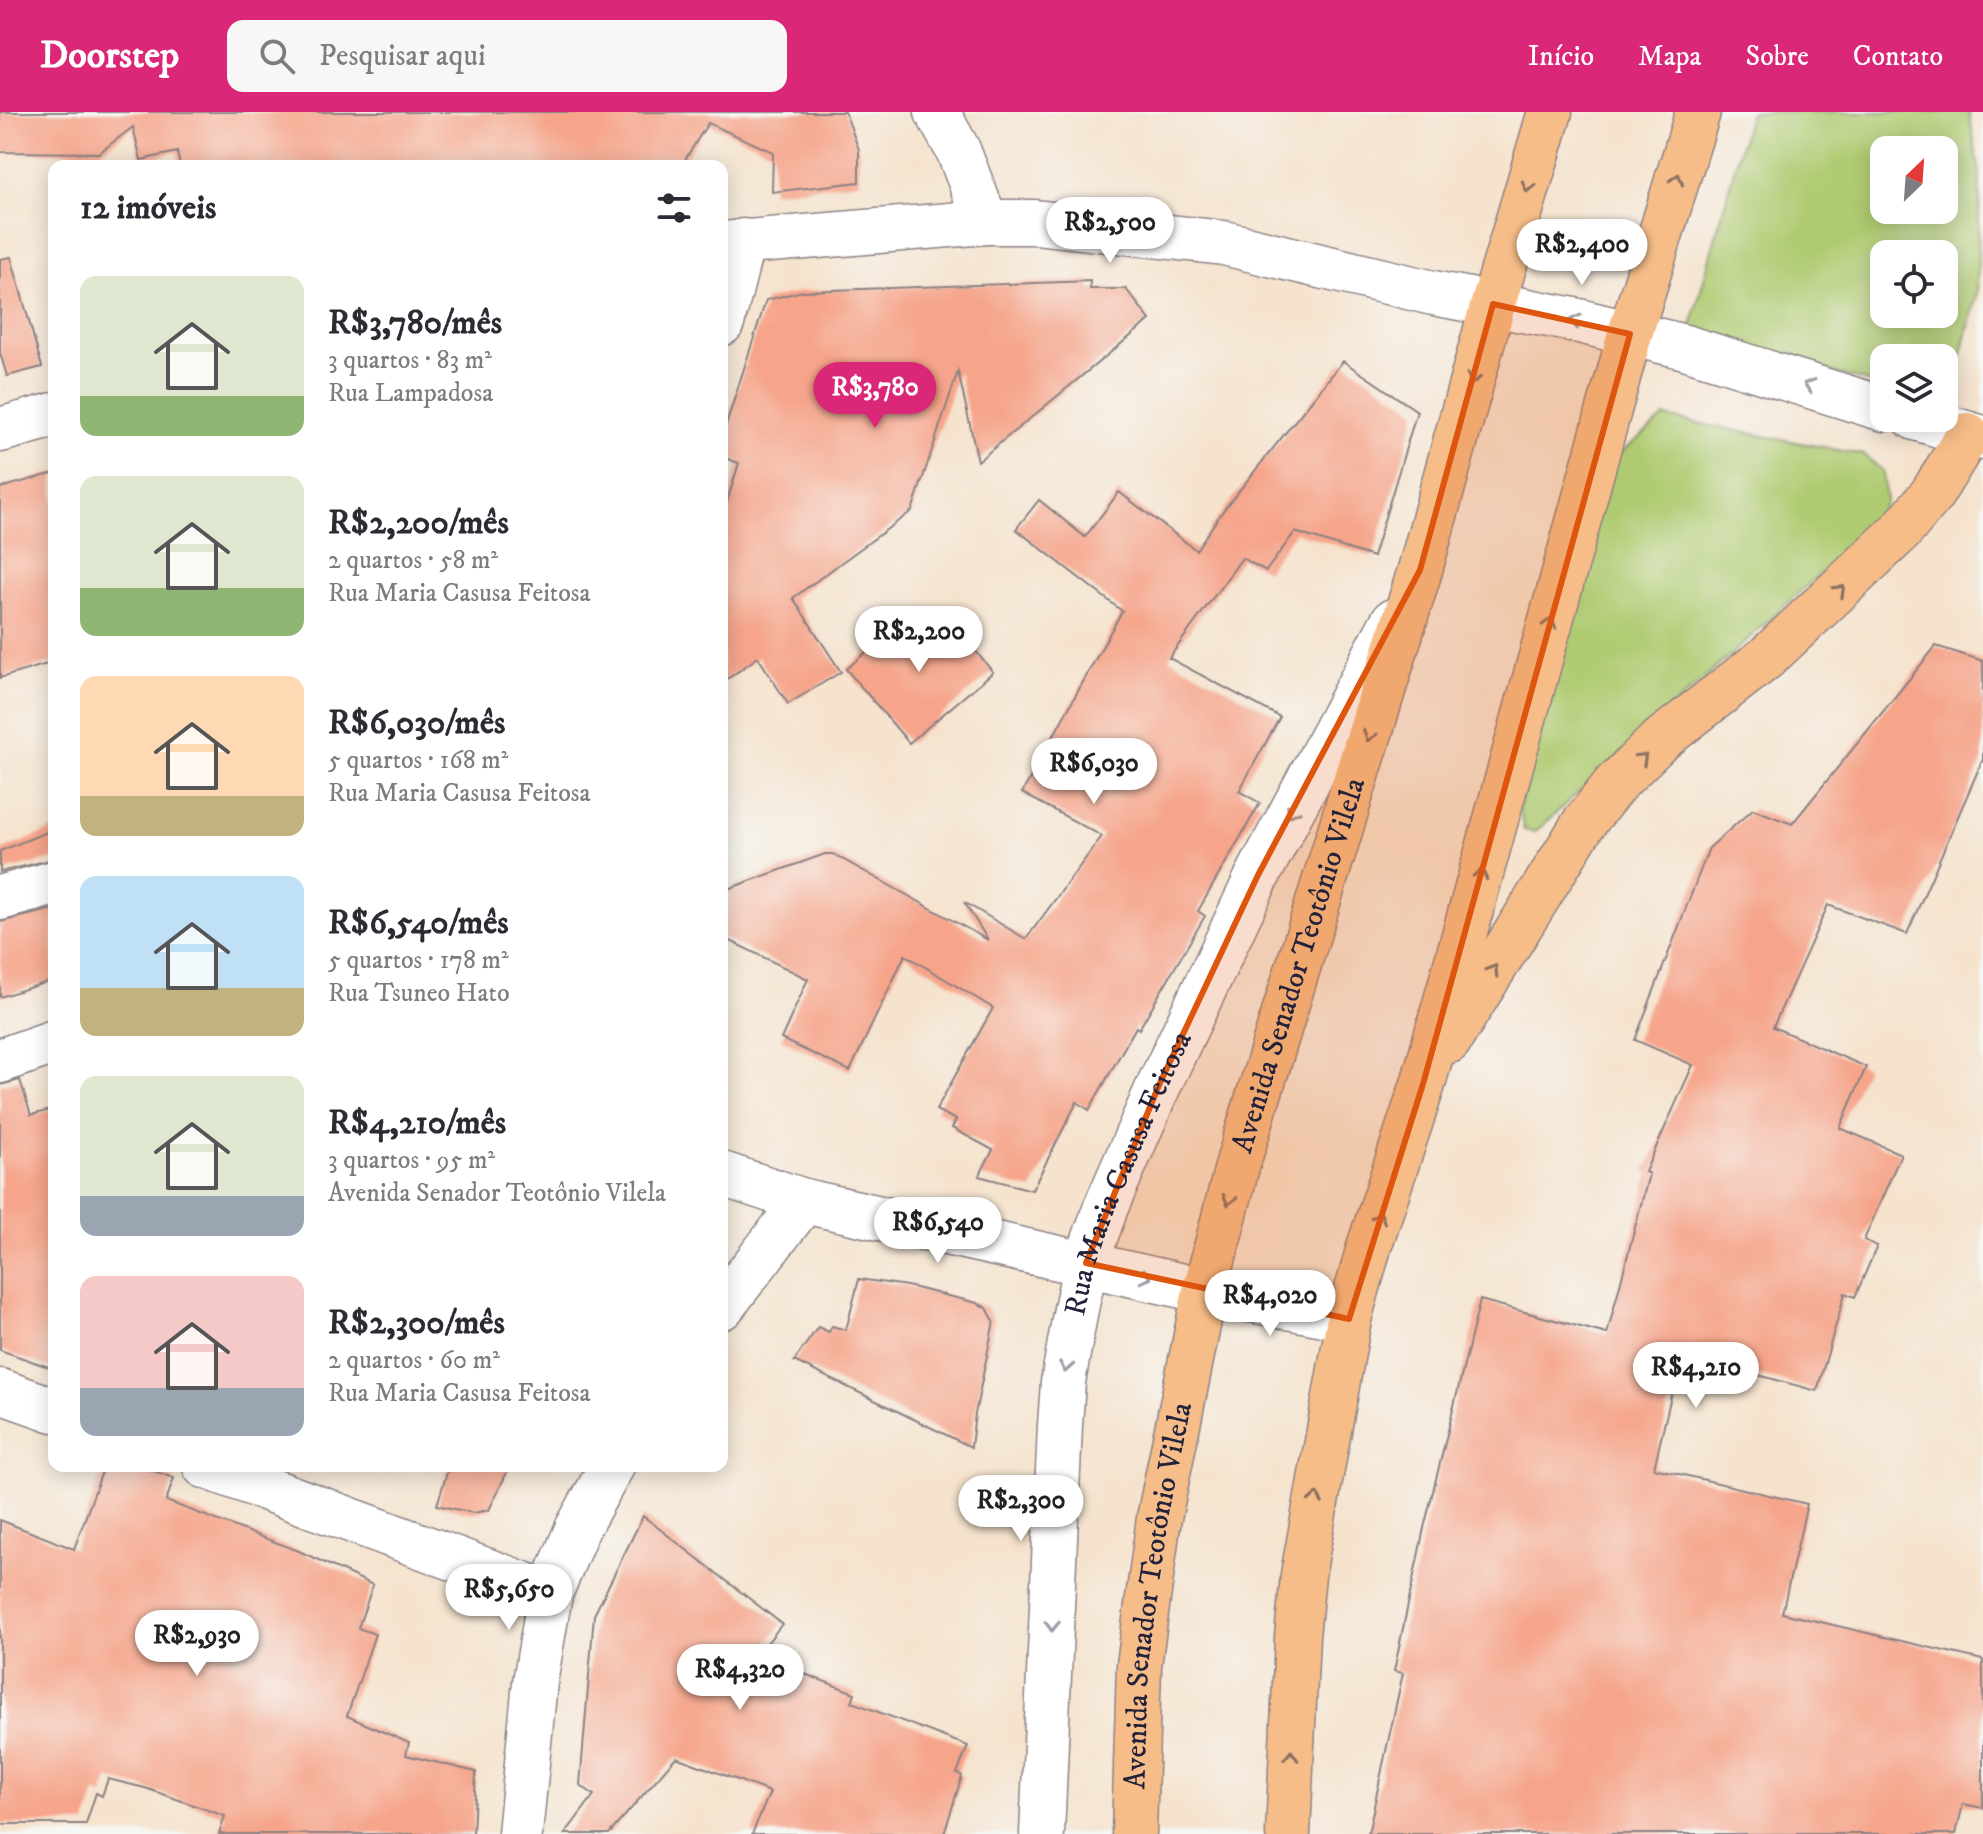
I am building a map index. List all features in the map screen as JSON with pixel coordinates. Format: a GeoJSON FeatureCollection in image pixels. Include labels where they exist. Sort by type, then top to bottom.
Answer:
{"type":"FeatureCollection","features":[{"type":"Feature","properties":{"kind":"main road","name":"Avenida Senador Teotônio Vilela"},"geometry":{"type":"LineString","coordinates":[[1134,1834],[1139,1665],[1159,1518],[1205,1291],[1238,1163],[1420,570],[1493,304],[1550,112]]}},
{"type":"Feature","properties":{"kind":"main road"},"geometry":{"type":"LineString","coordinates":[[1288,1834],[1297,1637],[1303,1575],[1349,1319],[1369,1247],[1423,1084],[1630,334],[1698,112]]}},
{"type":"Feature","properties":{"kind":"main road"},"geometry":{"type":"LineString","coordinates":[[1423,1084],[1584,823],[1615,784],[1658,742],[1766,658],[1901,531],[1976,436]]}},
{"type":"Feature","properties":{"kind":"street"},"geometry":{"type":"LineString","coordinates":[[937,112],[958,150],[986,222]]}},
{"type":"Feature","properties":{"kind":"street"},"geometry":{"type":"LineString","coordinates":[[728,275],[732,243],[986,222],[1035,222],[1224,243],[1433,293],[1685,347],[1870,405]]}},
{"type":"Feature","properties":{"kind":"street"},"geometry":{"type":"LineString","coordinates":[[0,430],[48,417]]}},
{"type":"Feature","properties":{"kind":"street","name":"Rua Maria Casusa Feitosa"},"geometry":{"type":"LineString","coordinates":[[1042,1834],[1063,1382],[1086,1263],[1106,1207],[1159,1085],[1258,875],[1420,570]]}},
{"type":"Feature","properties":{"kind":"street"},"geometry":{"type":"LineString","coordinates":[[0,898],[48,885]]}},
{"type":"Feature","properties":{"kind":"street"},"geometry":{"type":"LineString","coordinates":[[0,1061],[48,1044]]}},
{"type":"Feature","properties":{"kind":"street"},"geometry":{"type":"LineString","coordinates":[[728,1176],[804,1201],[1205,1291],[1349,1319]]}},
{"type":"Feature","properties":{"kind":"street"},"geometry":{"type":"LineString","coordinates":[[728,1299],[804,1201]]}},
{"type":"Feature","properties":{"kind":"street"},"geometry":{"type":"LineString","coordinates":[[0,1391],[48,1408]]}},
{"type":"Feature","properties":{"kind":"street"},"geometry":{"type":"LineString","coordinates":[[221,1472],[550,1594]]}},
{"type":"Feature","properties":{"kind":"street"},"geometry":{"type":"LineString","coordinates":[[520,1834],[535,1682],[550,1594],[577,1529],[609,1472]]}},
{"type":"Feature","properties":{"kind":"highlighted area"},"geometry":{"type":"Polygon","coordinates":[[[1493,304],[1630,334],[1423,1084],[1349,1319],[1086,1263],[1159,1085],[1258,875],[1420,570],[1493,304]]]}},
{"type":"Feature","properties":{"kind":"green space"},"geometry":{"type":"Polygon","coordinates":[[[1750,112],[1969,112],[1980,175],[1977,293],[1958,369],[1958,344],[1870,344],[1870,383],[1690,330],[1750,112]]]}},
{"type":"Feature","properties":{"kind":"green space"},"geometry":{"type":"Polygon","coordinates":[[[1665,417],[1864,455],[1883,471],[1886,500],[1876,523],[1535,832],[1524,830],[1519,809],[1609,462],[1665,417]]]}},
{"type":"Feature","properties":{"kind":"building"},"geometry":{"type":"Polygon","coordinates":[[[0,112],[845,112],[859,150],[859,182],[772,192],[773,152],[708,123],[685,160],[179,160],[177,152],[141,160],[133,127],[99,153],[0,152],[0,112]]]}},
{"type":"Feature","properties":{"kind":"building"},"geometry":{"type":"Polygon","coordinates":[[[11,257],[42,367],[7,376],[0,353],[0,259],[11,257]]]}},
{"type":"Feature","properties":{"kind":"building"},"geometry":{"type":"Polygon","coordinates":[[[1090,281],[1090,289],[1126,289],[1150,320],[978,461],[958,371],[912,511],[793,598],[841,672],[788,704],[758,657],[728,679],[728,499],[739,463],[728,459],[728,418],[766,300],[803,291],[1090,281]]]}},
{"type":"Feature","properties":{"kind":"building"},"geometry":{"type":"Polygon","coordinates":[[[1343,361],[1417,411],[1373,557],[1295,532],[1266,571],[1242,558],[1169,658],[1280,717],[1239,791],[1260,803],[1198,911],[1205,916],[1139,1029],[1136,1027],[1089,1110],[1077,1102],[1032,1190],[979,1176],[993,1150],[952,1128],[956,1120],[936,1110],[993,1008],[905,955],[850,1071],[781,1039],[808,979],[728,940],[728,889],[825,854],[833,854],[988,940],[964,902],[1026,939],[1102,836],[1022,793],[1122,611],[1016,529],[1039,500],[1085,537],[1119,492],[1196,550],[1222,512],[1343,361]]]}},
{"type":"Feature","properties":{"kind":"building"},"geometry":{"type":"Polygon","coordinates":[[[48,475],[48,664],[0,678],[0,488],[48,475]]]}},
{"type":"Feature","properties":{"kind":"building"},"geometry":{"type":"Polygon","coordinates":[[[911,615],[926,632],[946,615],[993,672],[909,743],[846,669],[911,615]]]}},
{"type":"Feature","properties":{"kind":"building"},"geometry":{"type":"Polygon","coordinates":[[[1936,646],[1983,661],[1983,759],[1907,934],[1828,905],[1773,1027],[1866,1067],[1840,1128],[1901,1154],[1864,1240],[1877,1246],[1855,1297],[1845,1293],[1817,1391],[1681,1354],[1654,1468],[1807,1504],[1782,1613],[1983,1660],[1983,1808],[1963,1804],[1956,1834],[1368,1834],[1403,1673],[1394,1671],[1424,1528],[1480,1300],[1607,1334],[1649,1174],[1645,1172],[1693,1065],[1635,1040],[1709,848],[1753,809],[1792,824],[1936,646]]]}},
{"type":"Feature","properties":{"kind":"building"},"geometry":{"type":"Polygon","coordinates":[[[48,831],[48,860],[0,872],[0,851],[48,831]]]}},
{"type":"Feature","properties":{"kind":"building"},"geometry":{"type":"Polygon","coordinates":[[[48,910],[48,982],[0,997],[0,922],[48,910]]]}},
{"type":"Feature","properties":{"kind":"building"},"geometry":{"type":"Polygon","coordinates":[[[20,1080],[31,1115],[48,1111],[48,1367],[0,1350],[0,1085],[20,1080]]]}},
{"type":"Feature","properties":{"kind":"building"},"geometry":{"type":"Polygon","coordinates":[[[859,1279],[907,1286],[987,1308],[994,1321],[971,1447],[794,1361],[818,1327],[829,1332],[832,1326],[846,1330],[859,1279]]]}},
{"type":"Feature","properties":{"kind":"building"},"geometry":{"type":"Polygon","coordinates":[[[102,1472],[157,1472],[174,1478],[166,1501],[299,1551],[373,1585],[358,1628],[375,1634],[347,1716],[409,1743],[406,1755],[476,1772],[473,1834],[219,1834],[225,1816],[145,1788],[108,1779],[102,1796],[96,1793],[86,1824],[0,1824],[0,1520],[74,1549],[102,1472]]]}},
{"type":"Feature","properties":{"kind":"building"},"geometry":{"type":"Polygon","coordinates":[[[447,1472],[507,1472],[489,1510],[473,1513],[437,1505],[447,1472]]]}},
{"type":"Feature","properties":{"kind":"building"},"geometry":{"type":"Polygon","coordinates":[[[643,1516],[782,1624],[757,1656],[855,1693],[852,1702],[968,1746],[957,1773],[962,1776],[944,1834],[752,1834],[770,1792],[676,1757],[609,1834],[565,1834],[594,1795],[580,1785],[594,1615],[643,1516]]]}}]}
